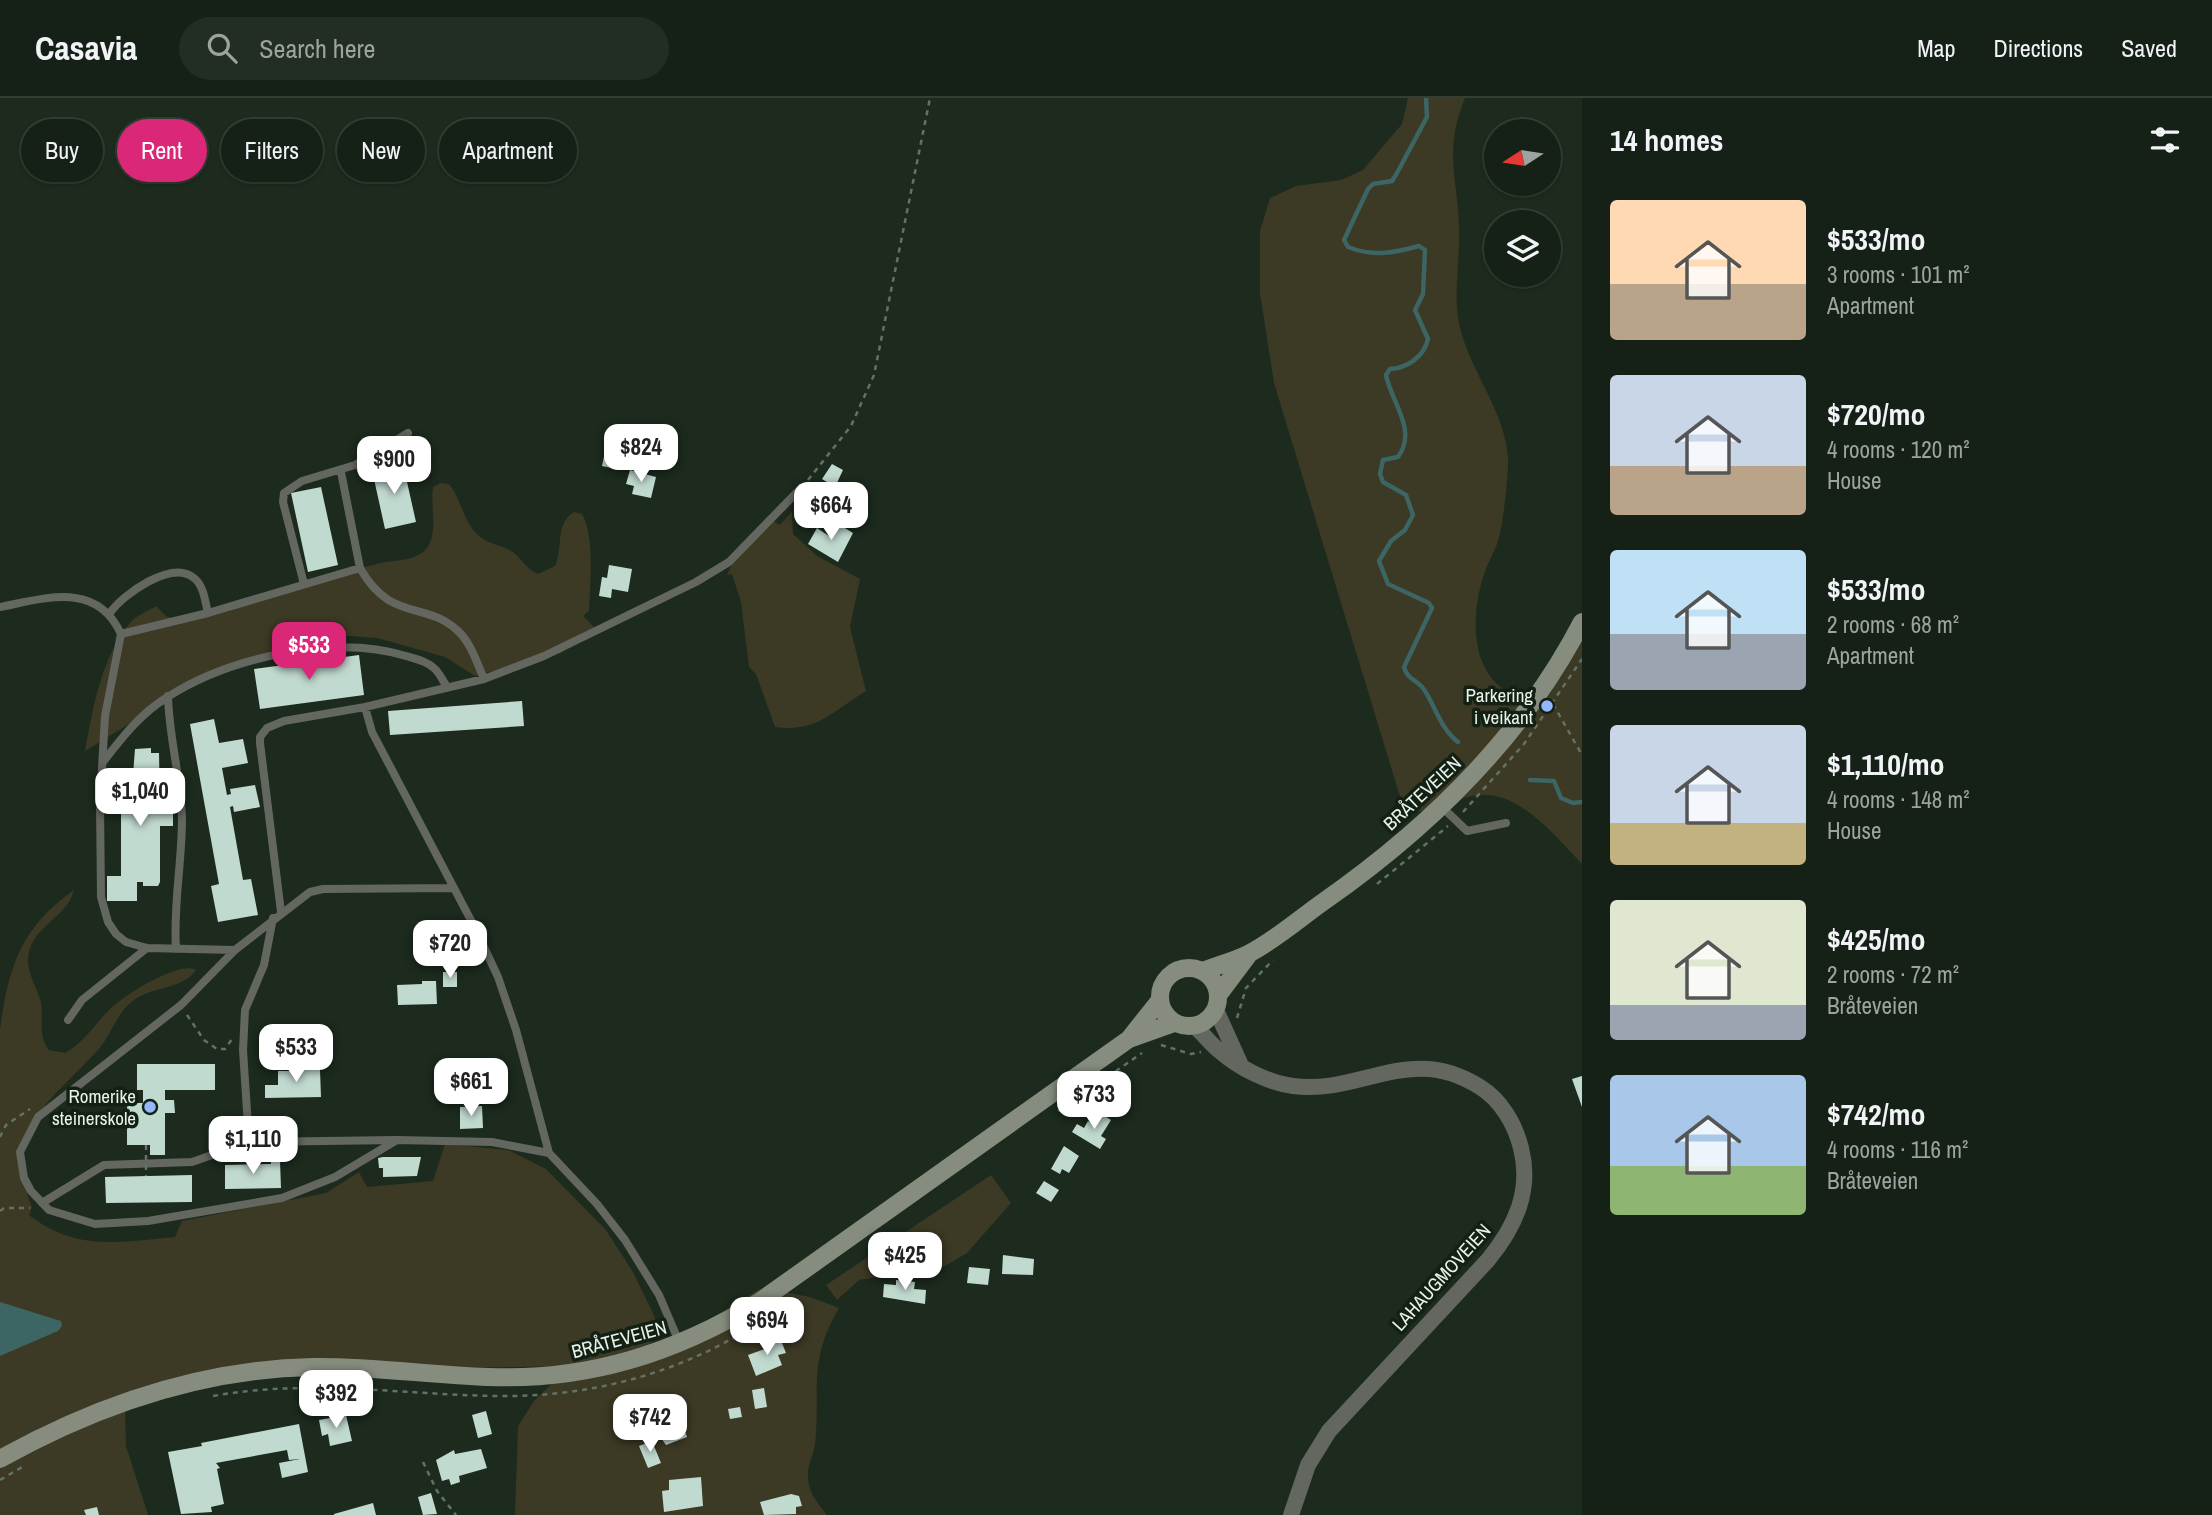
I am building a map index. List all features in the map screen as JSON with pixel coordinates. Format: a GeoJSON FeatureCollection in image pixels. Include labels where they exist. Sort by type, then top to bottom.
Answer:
{"type":"FeatureCollection","features":[{"type":"Feature","properties":{"kind":"main road","name":"BRÅTEVEIEN"},"geometry":{"type":"LineString","coordinates":[[1203,971],[1249,954],[1365,871],[1442,807],[1495,750],[1539,694],[1582,622]]}},
{"type":"Feature","properties":{"kind":"main road","name":"BRÅTEVEIEN"},"geometry":{"type":"LineString","coordinates":[[1217,1002],[1249,954]]}},
{"type":"Feature","properties":{"kind":"main road"},"geometry":{"type":"LineString","coordinates":[[1185,968],[1203,971],[1214,981],[1217,1002],[1207,1021],[1194,1027],[1174,1023],[1164,1013],[1160,1000],[1164,982],[1169,975],[1185,968]]}},
{"type":"Feature","properties":{"kind":"main road","name":"BRÅTEVEIEN"},"geometry":{"type":"LineString","coordinates":[[1129,1039],[1160,1000]]}},
{"type":"Feature","properties":{"kind":"main road","name":"BRÅTEVEIEN"},"geometry":{"type":"LineString","coordinates":[[0,1460],[62,1427],[117,1405],[177,1387],[237,1374],[312,1367],[490,1377],[560,1375],[617,1366],[680,1345],[759,1302],[1129,1039],[1174,1023]]}},
{"type":"Feature","properties":{"kind":"street"},"geometry":{"type":"LineString","coordinates":[[1217,1002],[1240,1063]]}},
{"type":"Feature","properties":{"kind":"street","name":"LAHAUGMOVEIEN"},"geometry":{"type":"LineString","coordinates":[[1194,1027],[1222,1054],[1266,1078],[1293,1086],[1332,1084],[1410,1067],[1454,1074],[1484,1090],[1506,1114],[1520,1144],[1524,1168],[1521,1205],[1506,1236],[1488,1260],[1329,1431],[1308,1465],[1292,1515]]}},
{"type":"Feature","properties":{"kind":"lane"},"geometry":{"type":"LineString","coordinates":[[303,584],[283,497],[293,484],[341,472],[408,433]]}},
{"type":"Feature","properties":{"kind":"lane"},"geometry":{"type":"LineString","coordinates":[[341,472],[360,568],[373,587],[389,603],[451,625],[460,632],[484,679]]}},
{"type":"Feature","properties":{"kind":"lane"},"geometry":{"type":"LineString","coordinates":[[281,912],[260,737],[267,728],[284,721],[365,707],[484,679],[544,656],[714,572],[742,552],[802,488]]}},
{"type":"Feature","properties":{"kind":"lane"},"geometry":{"type":"LineString","coordinates":[[121,634],[208,613],[360,568]]}},
{"type":"Feature","properties":{"kind":"lane"},"geometry":{"type":"LineString","coordinates":[[110,613],[127,593],[155,579],[180,573],[189,575],[199,584],[208,613]]}},
{"type":"Feature","properties":{"kind":"lane"},"geometry":{"type":"LineString","coordinates":[[0,607],[73,597],[85,599],[110,613],[121,634],[105,716],[100,803],[103,909],[116,934],[126,942],[146,948],[235,950]]}},
{"type":"Feature","properties":{"kind":"lane"},"geometry":{"type":"LineString","coordinates":[[103,762],[136,721],[168,696],[233,666],[265,658],[362,647],[424,661],[435,669],[446,687]]}},
{"type":"Feature","properties":{"kind":"lane"},"geometry":{"type":"LineString","coordinates":[[168,696],[169,731],[182,818],[174,906],[176,948]]}},
{"type":"Feature","properties":{"kind":"lane"},"geometry":{"type":"LineString","coordinates":[[365,707],[372,732],[498,977],[516,1030],[549,1153],[597,1204],[625,1240],[659,1295],[680,1345]]}},
{"type":"Feature","properties":{"kind":"lane"},"geometry":{"type":"LineString","coordinates":[[1442,807],[1467,831],[1506,824]]}},
{"type":"Feature","properties":{"kind":"lane"},"geometry":{"type":"LineString","coordinates":[[397,1140],[335,1177],[282,1198],[255,1205],[116,1224],[79,1221],[49,1210],[24,1178],[20,1152],[30,1129],[48,1108],[181,1005],[235,950],[310,892],[323,889],[452,888]]}},
{"type":"Feature","properties":{"kind":"lane"},"geometry":{"type":"LineString","coordinates":[[249,1142],[243,1051],[245,1010],[264,965],[273,918]]}},
{"type":"Feature","properties":{"kind":"lane"},"geometry":{"type":"LineString","coordinates":[[68,1020],[82,1000],[146,948]]}},
{"type":"Feature","properties":{"kind":"lane"},"geometry":{"type":"LineString","coordinates":[[42,1203],[104,1165],[192,1162],[249,1142],[492,1142],[549,1153]]}},
{"type":"Feature","properties":{"kind":"path"},"geometry":{"type":"LineString","coordinates":[[802,488],[851,426],[874,375],[930,98]]}},
{"type":"Feature","properties":{"kind":"path"},"geometry":{"type":"LineString","coordinates":[[1539,694],[1558,709],[1582,755]]}},
{"type":"Feature","properties":{"kind":"path"},"geometry":{"type":"LineString","coordinates":[[181,1005],[204,1040],[219,1050],[230,1044],[245,1010]]}},
{"type":"Feature","properties":{"kind":"path"},"geometry":{"type":"LineString","coordinates":[[1157,1045],[1170,1046],[1194,1054],[1207,1050]]}},
{"type":"Feature","properties":{"kind":"path"},"geometry":{"type":"LineString","coordinates":[[1052,1115],[1143,1051]]}},
{"type":"Feature","properties":{"kind":"path"},"geometry":{"type":"LineString","coordinates":[[0,1137],[6,1125],[25,1111],[41,1106],[48,1108]]}},
{"type":"Feature","properties":{"kind":"path"},"geometry":{"type":"LineString","coordinates":[[146,1145],[146,1176]]}},
{"type":"Feature","properties":{"kind":"path"},"geometry":{"type":"LineString","coordinates":[[0,1211],[15,1208],[49,1210]]}},
{"type":"Feature","properties":{"kind":"path"},"geometry":{"type":"LineString","coordinates":[[205,1398],[289,1387],[345,1387],[495,1396],[583,1390],[622,1382],[679,1364],[721,1346],[767,1317]]}},
{"type":"Feature","properties":{"kind":"path"},"geometry":{"type":"LineString","coordinates":[[0,1480],[30,1462]]}},
{"type":"Feature","properties":{"kind":"path"},"geometry":{"type":"LineString","coordinates":[[423,1462],[437,1491],[456,1515]]}},
{"type":"Feature","properties":{"kind":"shaded area"},"geometry":{"type":"Polygon","coordinates":[[[1408,98],[1465,98],[1454,137],[1453,154],[1459,220],[1457,311],[1468,351],[1496,411],[1508,458],[1501,531],[1477,602],[1476,636],[1484,667],[1493,680],[1505,690],[1525,697],[1539,689],[1582,622],[1582,864],[1536,818],[1508,800],[1493,795],[1478,795],[1424,811],[1405,813],[1274,383],[1260,293],[1260,231],[1270,198],[1296,186],[1341,180],[1363,170],[1402,124],[1408,98]]]}},
{"type":"Feature","properties":{"kind":"shaded area"},"geometry":{"type":"Polygon","coordinates":[[[440,483],[449,484],[469,524],[479,536],[510,550],[530,570],[538,574],[555,566],[562,530],[568,517],[574,512],[582,514],[589,535],[591,561],[589,611],[583,616],[596,629],[561,653],[475,676],[445,657],[377,638],[337,635],[286,646],[198,682],[85,751],[105,668],[119,638],[135,619],[156,606],[167,617],[180,619],[330,575],[417,556],[430,543],[433,527],[433,487],[440,483]]]}},
{"type":"Feature","properties":{"kind":"shaded area"},"geometry":{"type":"Polygon","coordinates":[[[792,511],[793,534],[817,556],[860,579],[850,627],[866,691],[825,718],[803,727],[790,728],[775,727],[756,674],[749,667],[741,602],[732,574],[727,575],[734,560],[770,519],[780,525],[792,511]]]}},
{"type":"Feature","properties":{"kind":"shaded area"},"geometry":{"type":"Polygon","coordinates":[[[74,890],[64,909],[34,939],[28,961],[41,1003],[43,1038],[49,1050],[65,1053],[72,1049],[108,1011],[137,989],[177,970],[196,970],[183,981],[141,996],[128,1005],[102,1045],[35,1119],[26,1137],[22,1157],[24,1180],[32,1207],[29,1215],[47,1227],[82,1240],[117,1242],[175,1237],[182,1221],[326,1193],[359,1172],[367,1187],[433,1181],[445,1144],[508,1150],[546,1169],[606,1230],[633,1272],[661,1330],[649,1345],[631,1351],[649,1348],[682,1335],[762,1288],[810,1297],[839,1308],[829,1327],[819,1360],[815,1445],[808,1473],[812,1493],[827,1515],[515,1515],[518,1426],[534,1401],[570,1366],[246,1372],[125,1409],[126,1446],[148,1515],[0,1515],[0,1030],[7,987],[20,950],[41,919],[74,890]]]}},
{"type":"Feature","properties":{"kind":"shaded area"},"geometry":{"type":"Polygon","coordinates":[[[991,1175],[1011,1203],[967,1253],[945,1266],[859,1280],[837,1300],[826,1285],[991,1175]]]}},
{"type":"Feature","properties":{"kind":"water"},"geometry":{"type":"Polygon","coordinates":[[[0,1302],[61,1321],[62,1326],[58,1331],[0,1356],[0,1302]]]}},
{"type":"Feature","properties":{"kind":"building"},"geometry":{"type":"Polygon","coordinates":[[[608,437],[621,439],[616,469],[602,466],[608,437]]]}},
{"type":"Feature","properties":{"kind":"building"},"geometry":{"type":"Polygon","coordinates":[[[403,464],[416,522],[385,529],[372,470],[403,464]]]}},
{"type":"Feature","properties":{"kind":"building"},"geometry":{"type":"Polygon","coordinates":[[[832,464],[843,470],[835,487],[822,479],[832,464]]]}},
{"type":"Feature","properties":{"kind":"building"},"geometry":{"type":"Polygon","coordinates":[[[630,470],[656,477],[651,498],[632,494],[634,486],[626,484],[630,470]]]}},
{"type":"Feature","properties":{"kind":"building"},"geometry":{"type":"Polygon","coordinates":[[[321,487],[338,565],[308,572],[291,493],[321,487]]]}},
{"type":"Feature","properties":{"kind":"building"},"geometry":{"type":"Polygon","coordinates":[[[840,525],[853,533],[838,562],[808,544],[817,528],[832,538],[840,525]]]}},
{"type":"Feature","properties":{"kind":"building"},"geometry":{"type":"Polygon","coordinates":[[[609,565],[632,569],[628,592],[612,589],[611,598],[599,596],[602,577],[607,578],[609,565]]]}},
{"type":"Feature","properties":{"kind":"building"},"geometry":{"type":"Polygon","coordinates":[[[359,655],[364,695],[260,709],[254,669],[359,655]]]}},
{"type":"Feature","properties":{"kind":"building"},"geometry":{"type":"Polygon","coordinates":[[[522,701],[524,726],[390,735],[388,711],[522,701]]]}},
{"type":"Feature","properties":{"kind":"building"},"geometry":{"type":"Polygon","coordinates":[[[214,719],[219,743],[243,739],[248,763],[222,768],[227,795],[231,794],[230,789],[255,785],[260,807],[234,812],[233,806],[230,807],[243,880],[251,879],[258,915],[218,922],[211,886],[219,884],[190,724],[214,719]]]}},
{"type":"Feature","properties":{"kind":"building"},"geometry":{"type":"Polygon","coordinates":[[[151,748],[151,753],[159,753],[160,806],[173,805],[173,826],[160,826],[160,882],[158,886],[143,886],[143,882],[137,882],[137,901],[107,901],[107,876],[121,876],[121,775],[133,775],[135,749],[151,748]]]}},
{"type":"Feature","properties":{"kind":"building"},"geometry":{"type":"Polygon","coordinates":[[[443,972],[457,972],[457,987],[443,987],[443,972]]]}},
{"type":"Feature","properties":{"kind":"building"},"geometry":{"type":"Polygon","coordinates":[[[422,981],[436,981],[437,1004],[398,1005],[397,985],[422,984],[422,981]]]}},
{"type":"Feature","properties":{"kind":"building"},"geometry":{"type":"Polygon","coordinates":[[[137,1064],[215,1064],[215,1090],[165,1090],[165,1100],[174,1100],[175,1113],[165,1113],[165,1155],[150,1155],[150,1145],[127,1145],[127,1103],[143,1103],[143,1090],[137,1090],[137,1064]]]}},
{"type":"Feature","properties":{"kind":"building"},"geometry":{"type":"Polygon","coordinates":[[[291,1066],[320,1070],[321,1097],[265,1098],[265,1085],[278,1085],[278,1071],[290,1071],[291,1066]]]}},
{"type":"Feature","properties":{"kind":"building"},"geometry":{"type":"Polygon","coordinates":[[[1582,1076],[1582,1107],[1572,1079],[1582,1076]]]}},
{"type":"Feature","properties":{"kind":"building"},"geometry":{"type":"Polygon","coordinates":[[[482,1106],[483,1128],[460,1129],[460,1107],[482,1106]]]}},
{"type":"Feature","properties":{"kind":"building"},"geometry":{"type":"Polygon","coordinates":[[[1098,1112],[1111,1120],[1101,1136],[1106,1139],[1100,1149],[1072,1132],[1077,1124],[1084,1128],[1088,1121],[1091,1123],[1098,1112]]]}},
{"type":"Feature","properties":{"kind":"building"},"geometry":{"type":"Polygon","coordinates":[[[1064,1146],[1079,1156],[1069,1173],[1062,1169],[1060,1174],[1051,1169],[1064,1146]]]}},
{"type":"Feature","properties":{"kind":"building"},"geometry":{"type":"Polygon","coordinates":[[[421,1157],[417,1176],[383,1177],[383,1168],[379,1168],[378,1158],[421,1157]]]}},
{"type":"Feature","properties":{"kind":"building"},"geometry":{"type":"Polygon","coordinates":[[[271,1161],[280,1161],[281,1188],[225,1189],[225,1165],[271,1164],[271,1161]]]}},
{"type":"Feature","properties":{"kind":"building"},"geometry":{"type":"Polygon","coordinates":[[[192,1175],[192,1202],[106,1203],[105,1177],[192,1175]]]}},
{"type":"Feature","properties":{"kind":"building"},"geometry":{"type":"Polygon","coordinates":[[[1044,1181],[1059,1190],[1051,1202],[1036,1193],[1044,1181]]]}},
{"type":"Feature","properties":{"kind":"building"},"geometry":{"type":"Polygon","coordinates":[[[1003,1255],[1034,1259],[1033,1275],[1002,1274],[1003,1255]]]}},
{"type":"Feature","properties":{"kind":"building"},"geometry":{"type":"Polygon","coordinates":[[[969,1267],[990,1269],[988,1285],[967,1283],[969,1267]]]}},
{"type":"Feature","properties":{"kind":"building"},"geometry":{"type":"Polygon","coordinates":[[[896,1280],[915,1282],[914,1289],[926,1290],[925,1304],[883,1297],[884,1284],[896,1285],[896,1280]]]}},
{"type":"Feature","properties":{"kind":"building"},"geometry":{"type":"Polygon","coordinates":[[[780,1338],[786,1353],[778,1355],[782,1365],[756,1376],[748,1355],[765,1349],[763,1344],[780,1338]]]}},
{"type":"Feature","properties":{"kind":"building"},"geometry":{"type":"Polygon","coordinates":[[[764,1388],[767,1407],[755,1409],[752,1390],[764,1388]]]}},
{"type":"Feature","properties":{"kind":"building"},"geometry":{"type":"Polygon","coordinates":[[[676,1406],[687,1437],[666,1445],[656,1431],[660,1429],[654,1415],[676,1406]]]}},
{"type":"Feature","properties":{"kind":"building"},"geometry":{"type":"Polygon","coordinates":[[[740,1407],[742,1417],[730,1419],[728,1409],[740,1407]]]}},
{"type":"Feature","properties":{"kind":"building"},"geometry":{"type":"Polygon","coordinates":[[[486,1411],[492,1434],[478,1438],[472,1415],[486,1411]]]}},
{"type":"Feature","properties":{"kind":"building"},"geometry":{"type":"Polygon","coordinates":[[[346,1415],[352,1441],[330,1446],[328,1434],[322,1436],[319,1420],[346,1415]]]}},
{"type":"Feature","properties":{"kind":"building"},"geometry":{"type":"Polygon","coordinates":[[[299,1424],[308,1472],[282,1478],[279,1463],[300,1459],[289,1460],[287,1450],[216,1463],[220,1468],[217,1469],[224,1504],[211,1507],[212,1512],[181,1514],[168,1452],[299,1424]]]}},
{"type":"Feature","properties":{"kind":"building"},"geometry":{"type":"Polygon","coordinates":[[[652,1441],[661,1463],[648,1468],[639,1446],[652,1441]]]}},
{"type":"Feature","properties":{"kind":"building"},"geometry":{"type":"Polygon","coordinates":[[[481,1449],[487,1468],[459,1476],[460,1482],[451,1485],[449,1479],[442,1481],[436,1460],[454,1450],[455,1454],[481,1449]]]}},
{"type":"Feature","properties":{"kind":"building"},"geometry":{"type":"Polygon","coordinates":[[[701,1477],[703,1506],[664,1512],[662,1491],[669,1490],[669,1480],[701,1477]]]}},
{"type":"Feature","properties":{"kind":"building"},"geometry":{"type":"Polygon","coordinates":[[[431,1493],[437,1514],[423,1515],[418,1497],[431,1493]]]}},
{"type":"Feature","properties":{"kind":"building"},"geometry":{"type":"Polygon","coordinates":[[[791,1494],[799,1496],[802,1506],[796,1507],[796,1514],[764,1515],[760,1502],[791,1494]]]}},
{"type":"Feature","properties":{"kind":"building"},"geometry":{"type":"Polygon","coordinates":[[[373,1503],[376,1515],[334,1515],[334,1514],[373,1503]]]}},
{"type":"Feature","properties":{"kind":"building"},"geometry":{"type":"Polygon","coordinates":[[[97,1507],[99,1515],[86,1515],[84,1510],[97,1507]]]}},
{"type":"Feature","properties":{"kind":"waterway"},"geometry":{"type":"LineString","coordinates":[[1426,98],[1427,117],[1397,173],[1392,181],[1373,184],[1368,189],[1344,240],[1348,247],[1366,252],[1392,252],[1419,246],[1425,250],[1423,294],[1415,310],[1428,339],[1419,356],[1403,366],[1390,369],[1386,375],[1401,416],[1405,437],[1398,457],[1383,460],[1380,474],[1383,482],[1406,495],[1413,515],[1405,530],[1391,541],[1379,561],[1388,584],[1429,603],[1432,608],[1404,667],[1408,675],[1422,687],[1443,725],[1458,742]]}},
{"type":"Feature","properties":{"kind":"waterway"},"geometry":{"type":"LineString","coordinates":[[1530,780],[1554,781],[1561,798],[1573,803],[1582,802]]}},
{"type":"Feature","properties":{"kind":"place","name":"Parkering i veikant"},"geometry":{"type":"Point","coordinates":[1547,706]}},
{"type":"Feature","properties":{"kind":"place","name":"Romerike steinerskole"},"geometry":{"type":"Point","coordinates":[150,1107]}}]}
